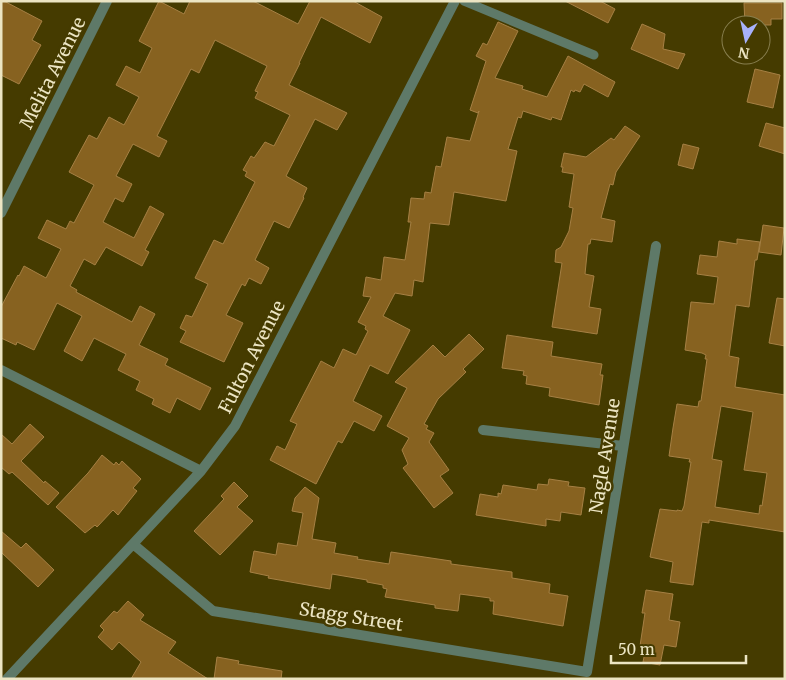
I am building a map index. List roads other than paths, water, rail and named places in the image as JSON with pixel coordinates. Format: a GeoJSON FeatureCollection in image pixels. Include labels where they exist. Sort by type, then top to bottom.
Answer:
{"type":"FeatureCollection","features":[{"type":"Feature","properties":{"kind":"street","name":"Melita Avenue"},"geometry":{"type":"LineString","coordinates":[[1,213],[107,1]]}},
{"type":"Feature","properties":{"kind":"street","name":"Fulton Avenue"},"geometry":{"type":"LineString","coordinates":[[8,679],[201,471],[235,426],[455,1]]}},
{"type":"Feature","properties":{"kind":"street","name":"Nagle Avenue"},"geometry":{"type":"LineString","coordinates":[[587,672],[656,246]]}},
{"type":"Feature","properties":{"kind":"street"},"geometry":{"type":"LineString","coordinates":[[1,370],[201,471]]}},
{"type":"Feature","properties":{"kind":"street"},"geometry":{"type":"LineString","coordinates":[[483,430],[623,446]]}},
{"type":"Feature","properties":{"kind":"street","name":"Stagg Street"},"geometry":{"type":"LineString","coordinates":[[133,544],[213,611],[587,672]]}},
{"type":"Feature","properties":{"kind":"lane"},"geometry":{"type":"LineString","coordinates":[[464,1],[594,54]]}}]}
